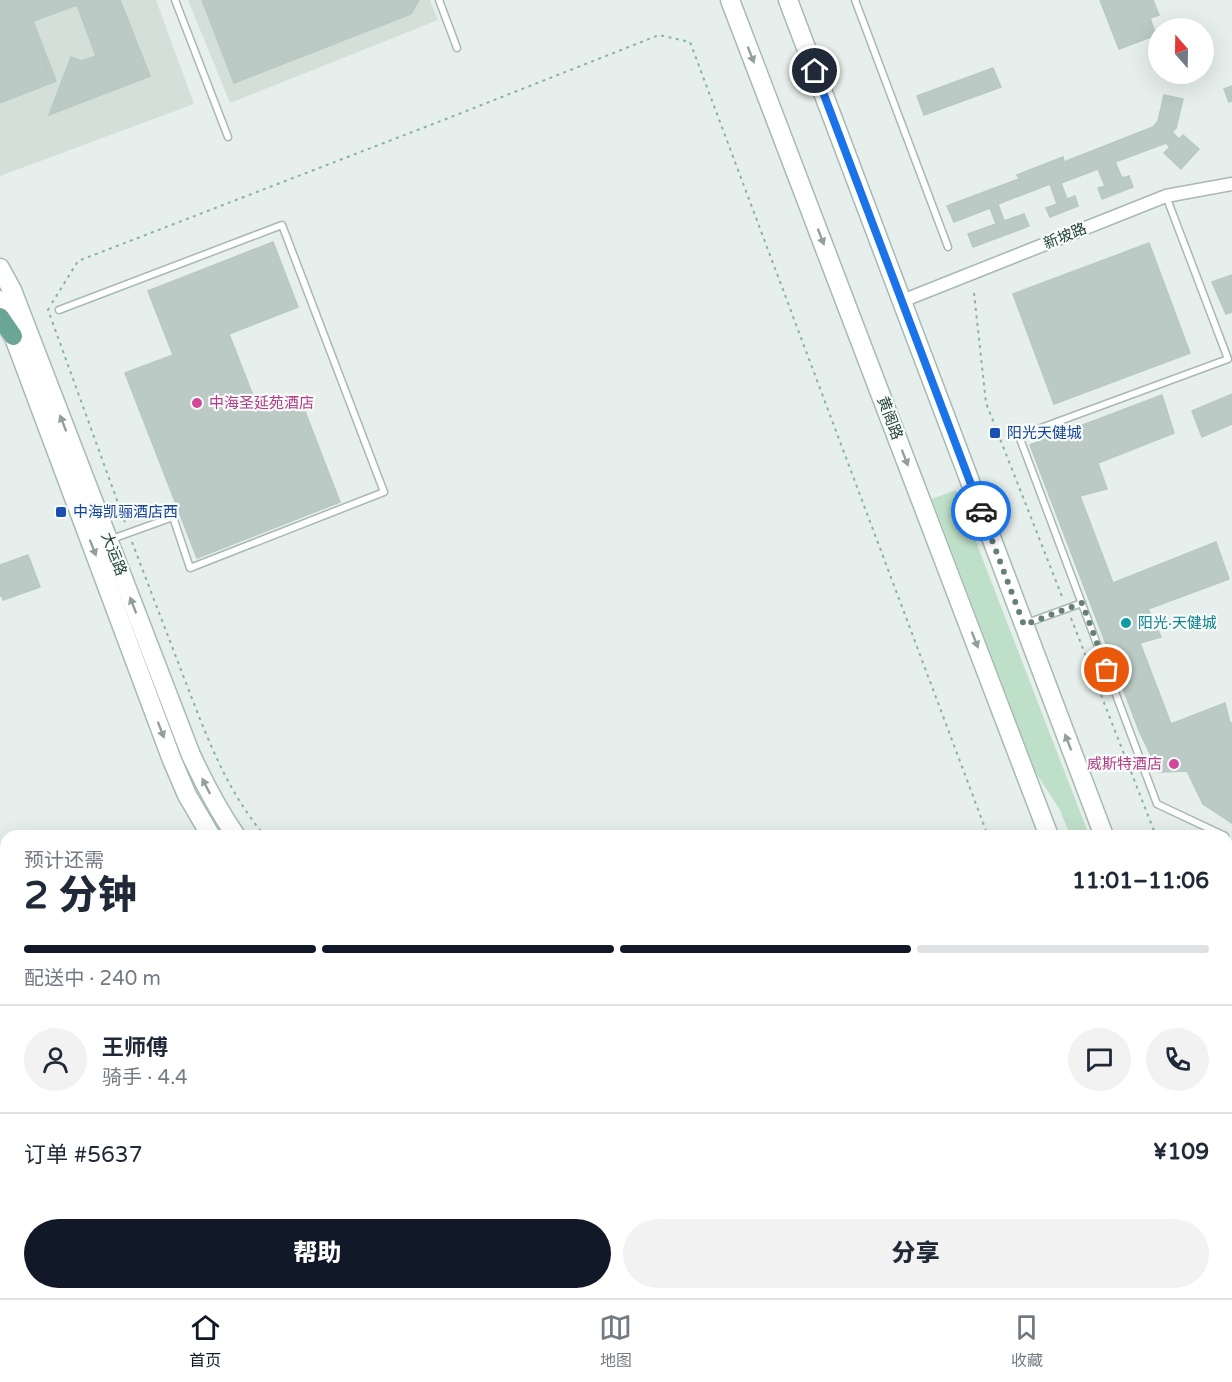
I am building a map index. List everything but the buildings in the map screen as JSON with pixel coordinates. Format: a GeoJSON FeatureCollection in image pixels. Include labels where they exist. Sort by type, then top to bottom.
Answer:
{"type":"FeatureCollection","features":[{"type":"Feature","properties":{"kind":"main road","name":"黄阁路"},"geometry":{"type":"LineString","coordinates":[[730,0],[1047,830]]}},
{"type":"Feature","properties":{"kind":"main road"},"geometry":{"type":"LineString","coordinates":[[788,0],[1102,830]]}},
{"type":"Feature","properties":{"kind":"main road"},"geometry":{"type":"LineString","coordinates":[[797,0],[799,29]]}},
{"type":"Feature","properties":{"kind":"main road","name":"大运路"},"geometry":{"type":"LineString","coordinates":[[0,268],[12,290],[191,755],[205,786],[232,830]]}},
{"type":"Feature","properties":{"kind":"main road","name":"大运路"},"geometry":{"type":"LineString","coordinates":[[0,300],[172,760],[187,795],[207,830]]}},
{"type":"Feature","properties":{"kind":"main road"},"geometry":{"type":"LineString","coordinates":[[0,317],[13,336]]}},
{"type":"Feature","properties":{"kind":"street","name":"新坡路"},"geometry":{"type":"LineString","coordinates":[[902,301],[1166,196],[1232,184]]}},
{"type":"Feature","properties":{"kind":"lane"},"geometry":{"type":"LineString","coordinates":[[175,0],[228,137]]}},
{"type":"Feature","properties":{"kind":"lane"},"geometry":{"type":"LineString","coordinates":[[439,0],[457,48]]}},
{"type":"Feature","properties":{"kind":"lane"},"geometry":{"type":"LineString","coordinates":[[855,0],[948,247]]}},
{"type":"Feature","properties":{"kind":"lane"},"geometry":{"type":"LineString","coordinates":[[1166,196],[1228,359],[1019,436],[1157,804],[1213,830]]}},
{"type":"Feature","properties":{"kind":"lane"},"geometry":{"type":"LineString","coordinates":[[59,310],[282,225],[384,492],[190,568],[173,517],[109,540]]}},
{"type":"Feature","properties":{"kind":"lane"},"geometry":{"type":"LineString","coordinates":[[1024,625],[1082,603]]}},
{"type":"Feature","properties":{"kind":"path"},"geometry":{"type":"LineString","coordinates":[[260,830],[227,782],[215,755],[129,533],[48,310],[78,261],[659,34],[690,42],[986,830]]}},
{"type":"Feature","properties":{"kind":"path"},"geometry":{"type":"LineString","coordinates":[[974,293],[986,402],[1154,830]]}},
{"type":"Feature","properties":{"kind":"shaded area"},"geometry":{"type":"Polygon","coordinates":[[[0,0],[156,0],[194,104],[0,176],[0,0]]]}},
{"type":"Feature","properties":{"kind":"shaded area"},"geometry":{"type":"Polygon","coordinates":[[[188,0],[430,0],[438,20],[230,103],[188,0]]]}},
{"type":"Feature","properties":{"kind":"green space"},"geometry":{"type":"Polygon","coordinates":[[[956,490],[1087,830],[1068,830],[1060,810],[1036,773],[932,499],[956,490]]]}},
{"type":"Feature","properties":{"kind":"way so far"},"geometry":{"type":"LineString","coordinates":[[981,511],[1024,625],[1082,603],[1107,670]]}},
{"type":"Feature","properties":{"kind":"place","name":"中海圣延苑酒店"},"geometry":{"type":"Point","coordinates":[197,403]}},
{"type":"Feature","properties":{"kind":"place","name":"阳光天健城"},"geometry":{"type":"Point","coordinates":[995,433]}},
{"type":"Feature","properties":{"kind":"place","name":"中海凯骊酒店西"},"geometry":{"type":"Point","coordinates":[61,512]}},
{"type":"Feature","properties":{"kind":"place","name":"阳光·天健城"},"geometry":{"type":"Point","coordinates":[1126,623]}},
{"type":"Feature","properties":{"kind":"place","name":"威斯特酒店"},"geometry":{"type":"Point","coordinates":[1174,764]}},
{"type":"Feature","properties":{"kind":"route"},"geometry":{"type":"LineString","coordinates":[[815,71],[981,511]]}}]}
